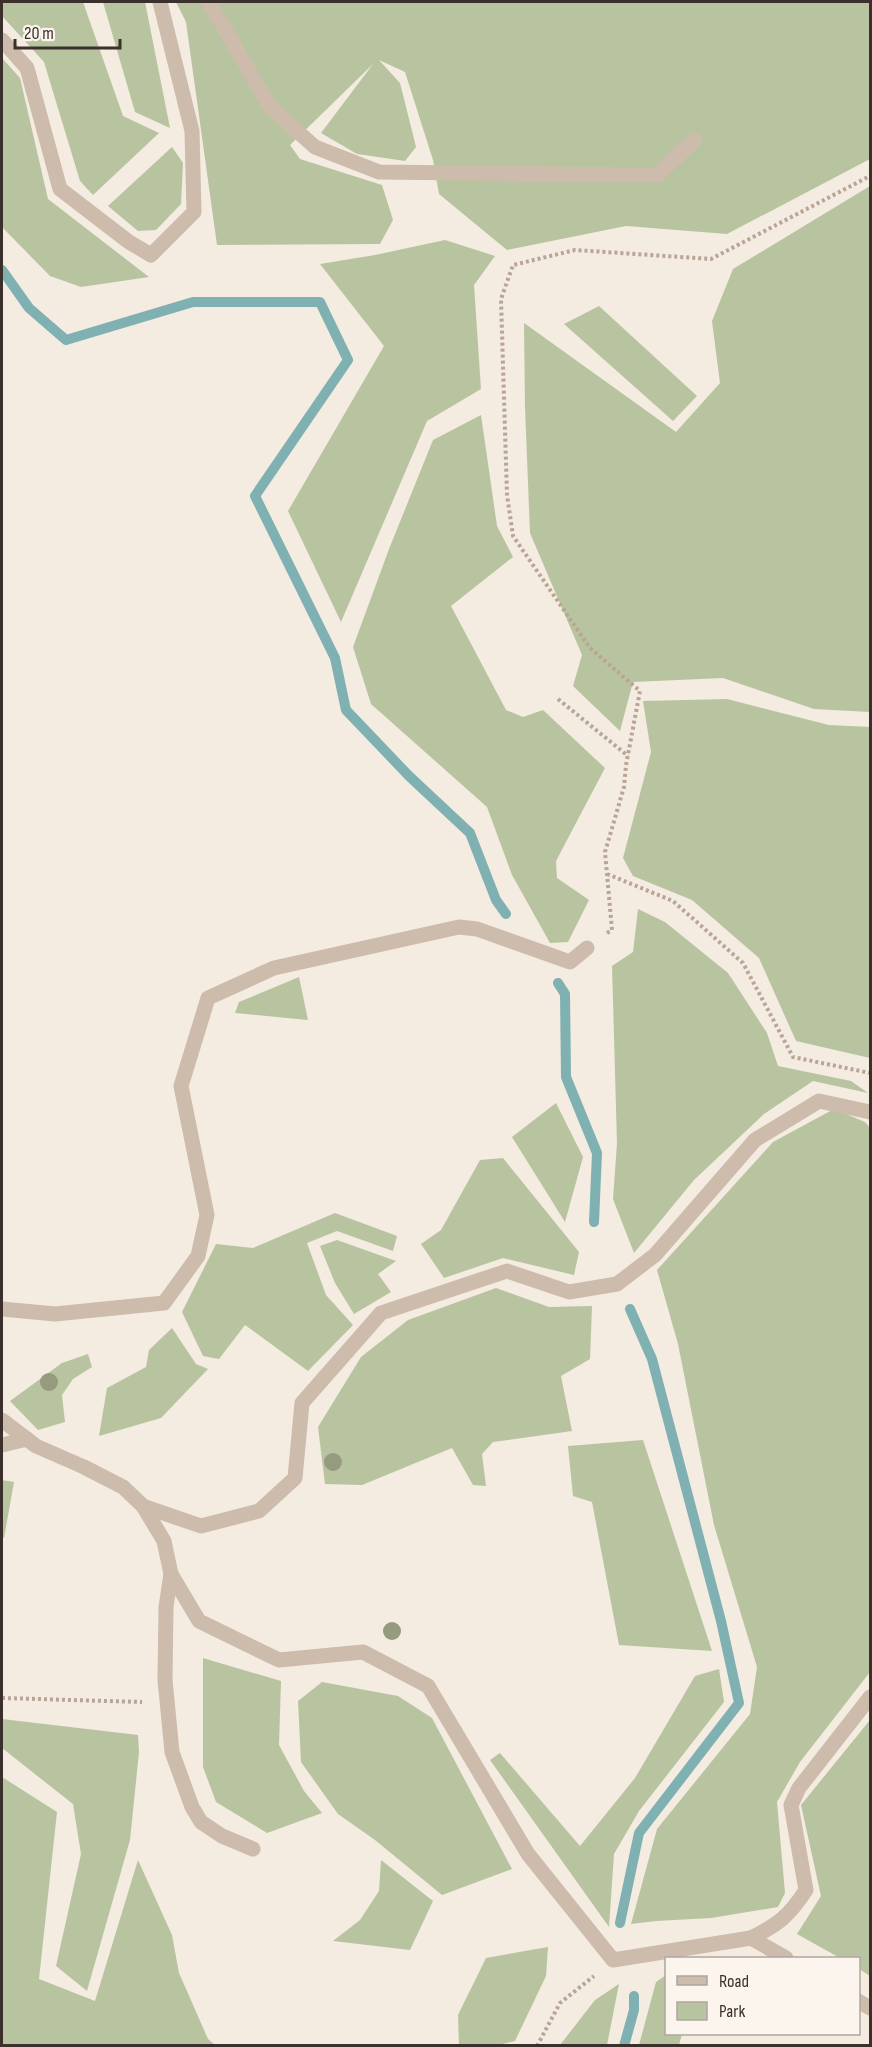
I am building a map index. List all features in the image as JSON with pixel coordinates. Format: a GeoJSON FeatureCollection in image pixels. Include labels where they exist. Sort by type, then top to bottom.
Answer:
{"type":"FeatureCollection","features":[{"type":"Feature","properties":{"kind":"street"},"geometry":{"type":"LineString","coordinates":[[2,40],[27,68],[60,189],[129,242],[152,255],[194,212],[192,130],[160,2]]}},
{"type":"Feature","properties":{"kind":"street"},"geometry":{"type":"LineString","coordinates":[[209,2],[270,107],[315,147],[379,172],[658,175],[694,140]]}},
{"type":"Feature","properties":{"kind":"street"},"geometry":{"type":"LineString","coordinates":[[2,1309],[55,1314],[164,1303],[198,1256],[207,1215],[181,1086],[208,998],[274,968],[459,927],[477,929],[570,962],[587,948]]}},
{"type":"Feature","properties":{"kind":"street"},"geometry":{"type":"LineString","coordinates":[[143,1506],[201,1526],[259,1511],[295,1478],[302,1403],[381,1313],[507,1271],[569,1292],[616,1284],[655,1255],[755,1140],[819,1101],[870,1112]]}},
{"type":"Feature","properties":{"kind":"street"},"geometry":{"type":"LineString","coordinates":[[2,1420],[36,1446],[123,1487],[143,1506],[164,1541],[171,1574],[199,1621],[279,1660],[363,1652],[428,1686],[528,1854],[613,1960],[752,1938],[775,1926],[792,1911],[806,1890],[791,1804],[799,1788],[870,1697]]}},
{"type":"Feature","properties":{"kind":"street"},"geometry":{"type":"LineString","coordinates":[[2,1445],[27,1439]]}},
{"type":"Feature","properties":{"kind":"street"},"geometry":{"type":"LineString","coordinates":[[171,1574],[166,1607],[165,1680],[172,1752],[192,1808],[201,1822],[222,1836],[253,1849]]}},
{"type":"Feature","properties":{"kind":"street"},"geometry":{"type":"LineString","coordinates":[[752,1938],[783,1957]]}},
{"type":"Feature","properties":{"kind":"path"},"geometry":{"type":"LineString","coordinates":[[587,948],[612,930],[605,852],[624,787],[640,691],[590,648],[513,536],[507,495],[501,298],[513,265],[575,250],[711,259],[870,176]]}},
{"type":"Feature","properties":{"kind":"path"},"geometry":{"type":"LineString","coordinates":[[558,699],[628,756]]}},
{"type":"Feature","properties":{"kind":"path"},"geometry":{"type":"LineString","coordinates":[[607,874],[673,901],[743,963],[793,1057],[870,1073]]}},
{"type":"Feature","properties":{"kind":"path"},"geometry":{"type":"LineString","coordinates":[[2,1698],[167,1702]]}},
{"type":"Feature","properties":{"kind":"path"},"geometry":{"type":"LineString","coordinates":[[537,2046],[560,2003],[613,1960]]}},
{"type":"Feature","properties":{"kind":"green space"},"geometry":{"type":"Polygon","coordinates":[[[2,2],[83,2],[123,116],[159,133],[93,195],[80,181],[44,62],[2,16],[2,2]]]}},
{"type":"Feature","properties":{"kind":"green space"},"geometry":{"type":"Polygon","coordinates":[[[103,2],[145,2],[170,128],[135,112],[103,2]]]}},
{"type":"Feature","properties":{"kind":"green space"},"geometry":{"type":"Polygon","coordinates":[[[176,2],[870,2],[870,159],[727,234],[626,226],[507,250],[439,194],[433,160],[405,72],[379,60],[400,83],[416,147],[405,161],[357,154],[321,133],[373,64],[290,145],[300,159],[382,185],[393,220],[380,244],[217,245],[186,22],[176,2]]]}},
{"type":"Feature","properties":{"kind":"green space"},"geometry":{"type":"Polygon","coordinates":[[[2,58],[20,78],[48,199],[149,277],[81,287],[50,276],[2,227],[2,58]]]}},
{"type":"Feature","properties":{"kind":"green space"},"geometry":{"type":"Polygon","coordinates":[[[172,147],[183,163],[181,204],[156,230],[138,231],[108,206],[172,147]]]}},
{"type":"Feature","properties":{"kind":"green space"},"geometry":{"type":"Polygon","coordinates":[[[870,186],[870,712],[814,709],[723,678],[633,682],[620,731],[573,686],[582,655],[530,533],[524,323],[676,432],[720,383],[712,321],[733,269],[870,186]]]}},
{"type":"Feature","properties":{"kind":"green space"},"geometry":{"type":"Polygon","coordinates":[[[445,240],[495,256],[474,285],[481,389],[427,421],[341,622],[288,511],[384,346],[320,264],[445,240]]]}},
{"type":"Feature","properties":{"kind":"green space"},"geometry":{"type":"Polygon","coordinates":[[[599,306],[697,396],[673,421],[564,324],[599,306]]]}},
{"type":"Feature","properties":{"kind":"green space"},"geometry":{"type":"Polygon","coordinates":[[[481,415],[497,526],[513,557],[451,606],[506,710],[523,717],[543,710],[605,768],[556,861],[557,878],[589,900],[568,942],[550,943],[512,875],[487,807],[371,704],[353,647],[433,440],[481,415]]]}},
{"type":"Feature","properties":{"kind":"green space"},"geometry":{"type":"Polygon","coordinates":[[[727,699],[829,725],[870,727],[870,1058],[796,1041],[759,958],[692,900],[633,876],[623,858],[651,752],[643,701],[727,699]]]}},
{"type":"Feature","properties":{"kind":"green space"},"geometry":{"type":"Polygon","coordinates":[[[638,909],[665,922],[728,973],[767,1033],[778,1066],[851,1081],[868,1093],[813,1081],[764,1114],[694,1180],[634,1253],[613,1199],[617,1143],[612,966],[633,952],[638,909]]]}},
{"type":"Feature","properties":{"kind":"green space"},"geometry":{"type":"Polygon","coordinates":[[[299,977],[308,1020],[235,1013],[239,1002],[299,977]]]}},
{"type":"Feature","properties":{"kind":"green space"},"geometry":{"type":"Polygon","coordinates":[[[556,1103],[583,1157],[565,1222],[512,1137],[556,1103]]]}},
{"type":"Feature","properties":{"kind":"green space"},"geometry":{"type":"Polygon","coordinates":[[[834,1109],[865,1122],[870,1128],[870,1672],[800,1762],[777,1802],[785,1893],[778,1907],[711,1918],[631,1924],[657,1829],[750,1714],[757,1667],[714,1525],[678,1344],[657,1270],[773,1142],[834,1109]]]}},
{"type":"Feature","properties":{"kind":"green space"},"geometry":{"type":"Polygon","coordinates":[[[503,1158],[579,1252],[574,1275],[503,1258],[444,1278],[421,1244],[441,1230],[480,1160],[503,1158]]]}},
{"type":"Feature","properties":{"kind":"green space"},"geometry":{"type":"Polygon","coordinates":[[[335,1213],[397,1236],[393,1251],[337,1231],[307,1243],[326,1295],[353,1325],[308,1371],[245,1325],[219,1359],[203,1356],[182,1312],[216,1244],[253,1248],[335,1213]]]}},
{"type":"Feature","properties":{"kind":"green space"},"geometry":{"type":"Polygon","coordinates":[[[337,1240],[396,1261],[378,1274],[391,1292],[354,1314],[335,1283],[320,1246],[337,1240]]]}},
{"type":"Feature","properties":{"kind":"green space"},"geometry":{"type":"Polygon","coordinates":[[[496,1288],[549,1307],[592,1306],[590,1359],[561,1376],[572,1431],[493,1442],[482,1454],[486,1486],[473,1485],[452,1448],[362,1485],[325,1484],[318,1427],[361,1357],[408,1320],[496,1288]]]}},
{"type":"Feature","properties":{"kind":"green space"},"geometry":{"type":"Polygon","coordinates":[[[172,1328],[196,1364],[208,1369],[161,1418],[99,1436],[107,1388],[146,1367],[149,1350],[172,1328]]]}},
{"type":"Feature","properties":{"kind":"green space"},"geometry":{"type":"Polygon","coordinates":[[[88,1354],[92,1367],[73,1379],[62,1395],[65,1422],[38,1430],[10,1401],[62,1363],[88,1354]]]}},
{"type":"Feature","properties":{"kind":"green space"},"geometry":{"type":"Polygon","coordinates":[[[643,1440],[712,1651],[619,1645],[592,1502],[573,1496],[568,1446],[643,1440]]]}},
{"type":"Feature","properties":{"kind":"green space"},"geometry":{"type":"Polygon","coordinates":[[[2,1480],[14,1482],[4,1538],[2,1537],[2,1480]]]}},
{"type":"Feature","properties":{"kind":"green space"},"geometry":{"type":"Polygon","coordinates":[[[203,1658],[281,1681],[279,1745],[304,1791],[322,1813],[267,1833],[216,1802],[203,1767],[203,1658]]]}},
{"type":"Feature","properties":{"kind":"green space"},"geometry":{"type":"Polygon","coordinates":[[[719,1669],[724,1702],[639,1811],[614,1854],[609,1927],[490,1760],[500,1753],[580,1846],[635,1778],[695,1676],[719,1669]]]}},
{"type":"Feature","properties":{"kind":"green space"},"geometry":{"type":"Polygon","coordinates":[[[322,1682],[398,1696],[432,1718],[512,1869],[442,1895],[375,1840],[338,1814],[301,1762],[298,1701],[322,1682]]]}},
{"type":"Feature","properties":{"kind":"green space"},"geometry":{"type":"Polygon","coordinates":[[[2,1719],[138,1735],[139,1752],[130,1840],[87,1991],[56,1966],[81,1854],[73,1804],[2,1748],[2,1719]]]}},
{"type":"Feature","properties":{"kind":"green space"},"geometry":{"type":"Polygon","coordinates":[[[870,1720],[870,1976],[860,1970],[860,1957],[838,1957],[797,1934],[821,1896],[801,1805],[870,1720]]]}},
{"type":"Feature","properties":{"kind":"green space"},"geometry":{"type":"Polygon","coordinates":[[[2,1777],[57,1812],[39,1979],[95,2001],[138,1860],[172,1935],[179,1973],[208,2039],[215,2045],[2,2045],[2,1777]]]}},
{"type":"Feature","properties":{"kind":"green space"},"geometry":{"type":"Polygon","coordinates":[[[381,1860],[433,1901],[410,1950],[333,1941],[360,1920],[379,1891],[381,1860]]]}},
{"type":"Feature","properties":{"kind":"green space"},"geometry":{"type":"Polygon","coordinates":[[[548,1947],[546,1976],[515,2041],[498,2045],[459,2045],[458,2015],[486,1958],[548,1947]]]}},
{"type":"Feature","properties":{"kind":"green space"},"geometry":{"type":"Polygon","coordinates":[[[665,1976],[665,2035],[682,2035],[679,2045],[639,2045],[656,1982],[665,1976]]]}},
{"type":"Feature","properties":{"kind":"green space"},"geometry":{"type":"Polygon","coordinates":[[[619,1984],[607,2045],[560,2045],[595,2000],[619,1984]]]}},
{"type":"Feature","properties":{"kind":"waterway"},"geometry":{"type":"LineString","coordinates":[[2,270],[29,308],[66,340],[193,302],[320,302],[348,360],[255,496],[335,658],[346,710],[409,776],[470,833],[496,900],[506,914]]}},
{"type":"Feature","properties":{"kind":"waterway"},"geometry":{"type":"LineString","coordinates":[[558,983],[565,994],[566,1077],[597,1153],[594,1222]]}},
{"type":"Feature","properties":{"kind":"waterway"},"geometry":{"type":"LineString","coordinates":[[620,1923],[639,1833],[739,1703],[721,1621],[652,1359],[630,1309]]}},
{"type":"Feature","properties":{"kind":"waterway"},"geometry":{"type":"LineString","coordinates":[[624,2046],[634,2010],[634,1996]]}}]}
